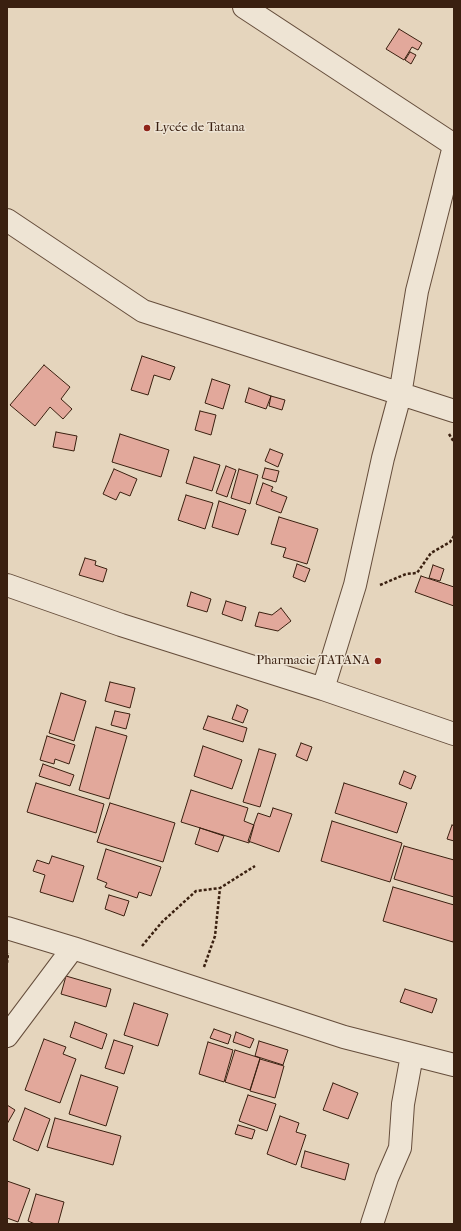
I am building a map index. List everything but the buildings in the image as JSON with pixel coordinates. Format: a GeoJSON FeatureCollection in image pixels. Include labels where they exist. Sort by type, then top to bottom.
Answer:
{"type":"FeatureCollection","features":[{"type":"Feature","properties":{"kind":"street"},"geometry":{"type":"LineString","coordinates":[[244,7],[454,146],[417,291],[400,395],[383,458],[350,598],[323,689]]}},
{"type":"Feature","properties":{"kind":"street"},"geometry":{"type":"LineString","coordinates":[[7,220],[143,311],[400,395],[454,411]]}},
{"type":"Feature","properties":{"kind":"street"},"geometry":{"type":"LineString","coordinates":[[7,585],[121,625],[323,689],[454,734]]}},
{"type":"Feature","properties":{"kind":"street"},"geometry":{"type":"LineString","coordinates":[[7,928],[73,948],[344,1037],[454,1065]]}},
{"type":"Feature","properties":{"kind":"street"},"geometry":{"type":"LineString","coordinates":[[7,1036],[73,948]]}},
{"type":"Feature","properties":{"kind":"street"},"geometry":{"type":"LineString","coordinates":[[372,1224],[387,1178],[400,1148],[403,1104],[412,1055]]}},
{"type":"Feature","properties":{"kind":"path"},"geometry":{"type":"LineString","coordinates":[[350,598],[406,574],[417,573],[431,553],[450,542],[454,536]]}},
{"type":"Feature","properties":{"kind":"path"},"geometry":{"type":"LineString","coordinates":[[125,965],[162,922],[196,890],[220,888],[255,866]]}},
{"type":"Feature","properties":{"kind":"path"},"geometry":{"type":"LineString","coordinates":[[196,988],[215,936],[220,888]]}},
{"type":"Feature","properties":{"kind":"place","name":"Lycée de Tatana"},"geometry":{"type":"Point","coordinates":[147,128]}},
{"type":"Feature","properties":{"kind":"place","name":"Pharmacie TATANA"},"geometry":{"type":"Point","coordinates":[378,661]}}]}
